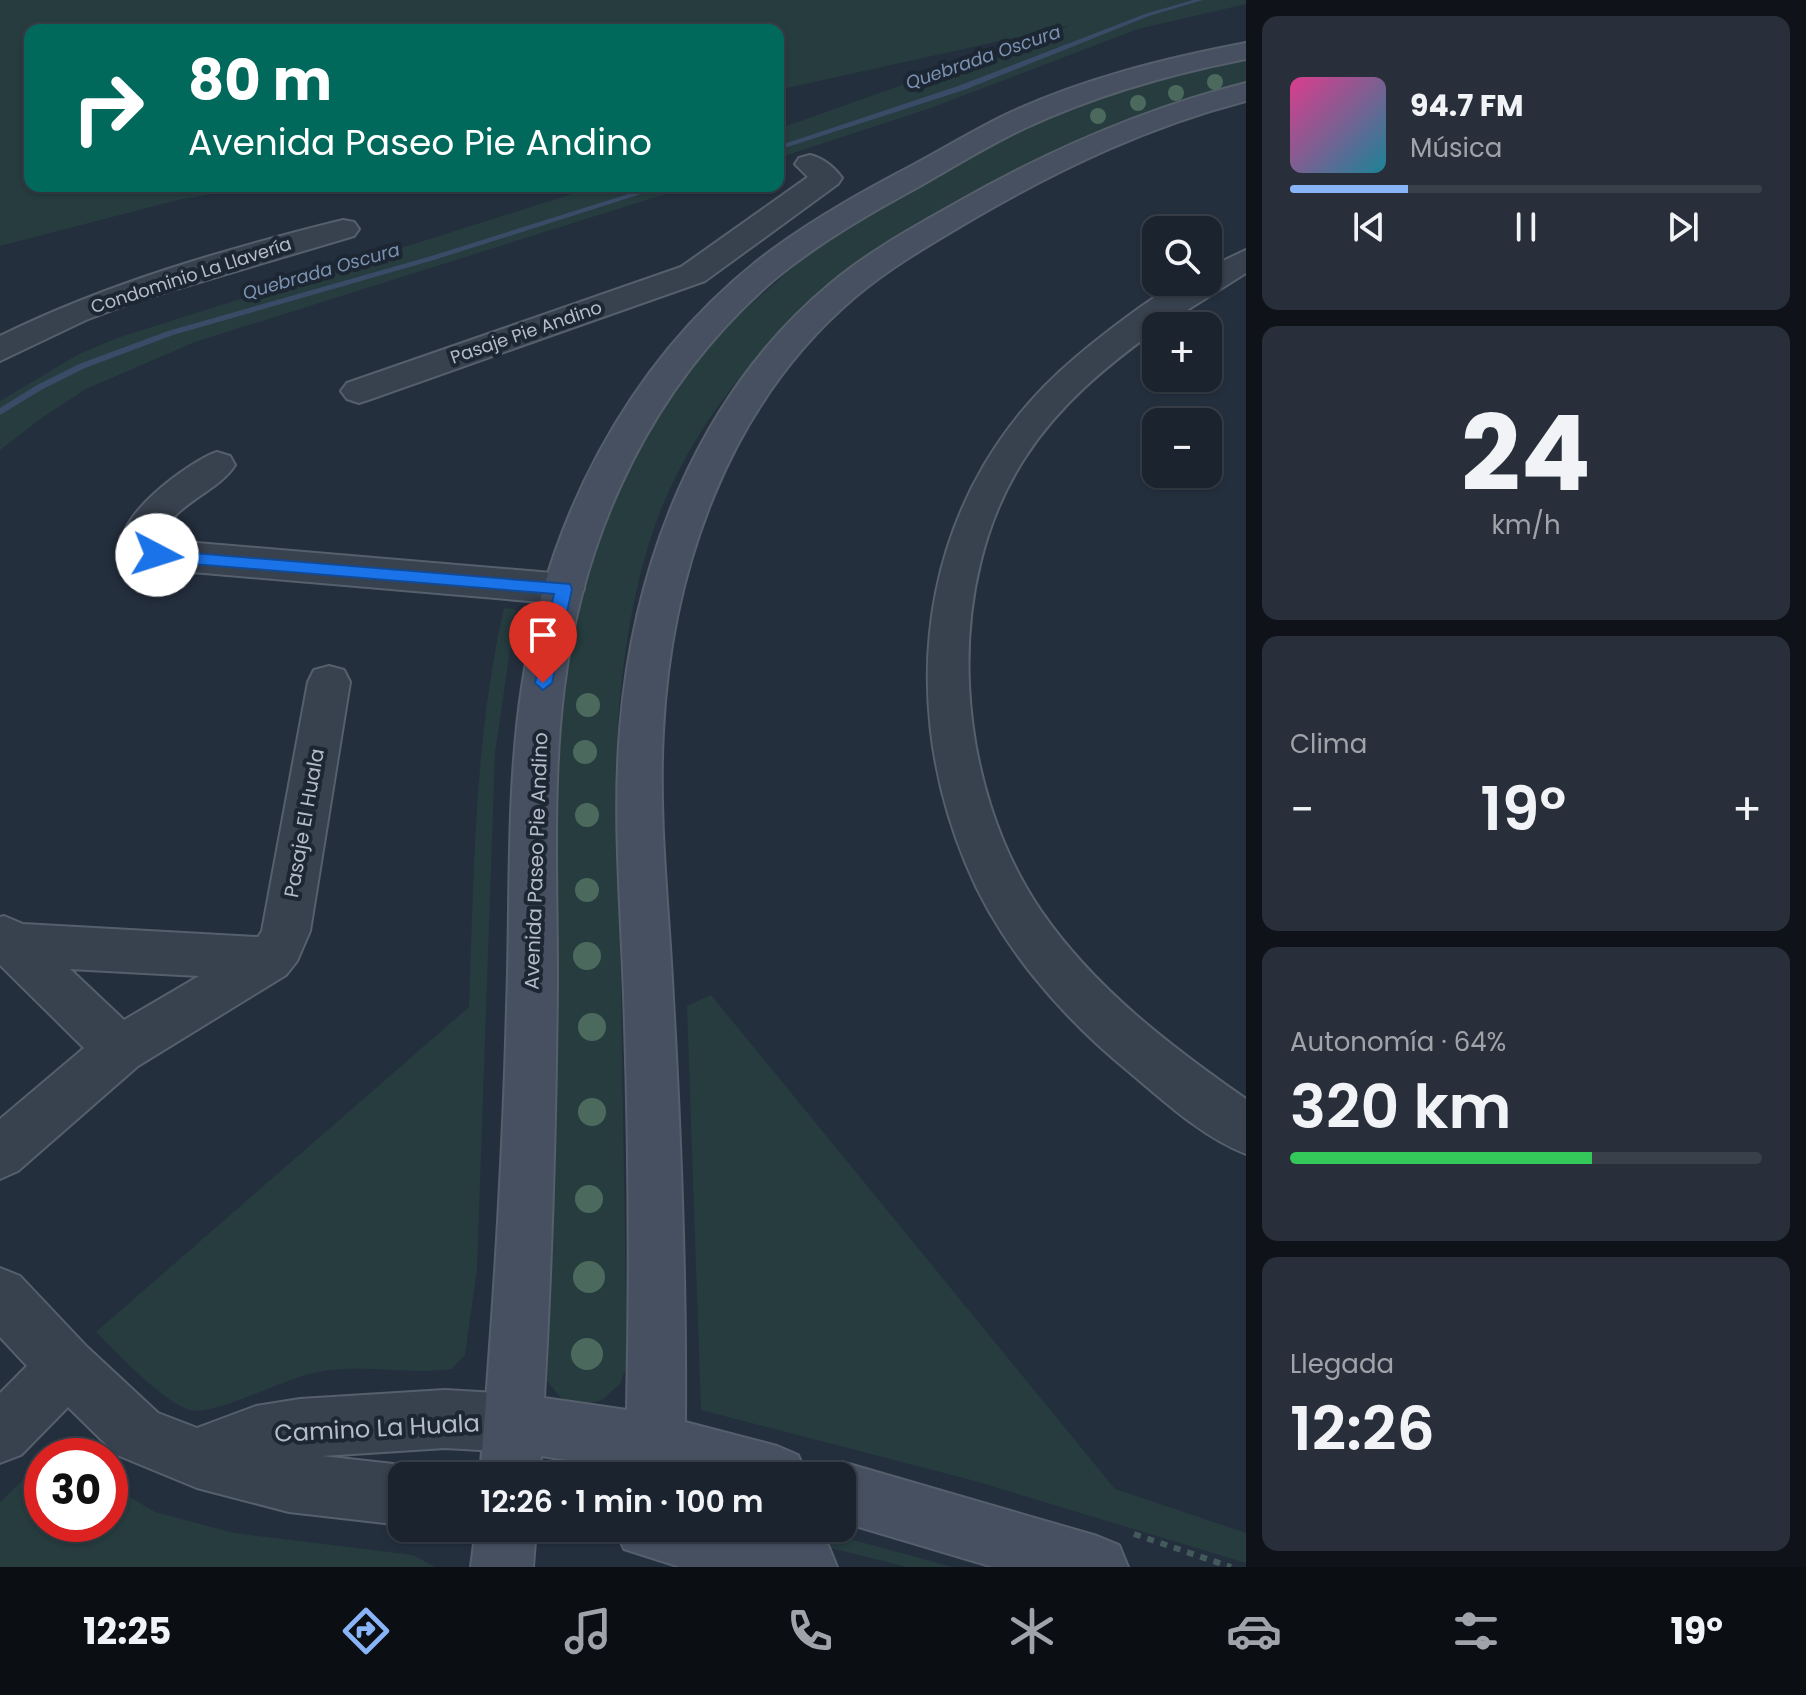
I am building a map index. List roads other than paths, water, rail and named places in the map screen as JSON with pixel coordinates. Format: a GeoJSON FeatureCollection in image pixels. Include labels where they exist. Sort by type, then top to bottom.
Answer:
{"type":"FeatureCollection","features":[{"type":"Feature","properties":{"kind":"main road","name":"Avenida Paseo Pie Andino"},"geometry":{"type":"LineString","coordinates":[[512,1450],[528,1191],[537,748],[543,683],[564,589],[587,516],[625,435],[672,365],[738,294],[784,256],[857,207],[1014,122],[1123,80],[1246,51]]}},
{"type":"Feature","properties":{"kind":"main road"},"geometry":{"type":"LineString","coordinates":[[653,1462],[656,1179],[641,732],[649,646],[660,588],[697,484],[715,447],[763,375],[825,305],[891,255],[1049,162],[1148,121],[1246,92]]}},
{"type":"Feature","properties":{"kind":"main road"},"geometry":{"type":"LineString","coordinates":[[512,1450],[539,1462]]}},
{"type":"Feature","properties":{"kind":"main road"},"geometry":{"type":"LineString","coordinates":[[856,1495],[1115,1550]]}},
{"type":"Feature","properties":{"kind":"main road"},"geometry":{"type":"LineString","coordinates":[[502,1567],[505,1542]]}},
{"type":"Feature","properties":{"kind":"main road"},"geometry":{"type":"LineString","coordinates":[[736,1542],[806,1567]]}},
{"type":"Feature","properties":{"kind":"street","name":"Pasaje Pie Andino"},"geometry":{"type":"LineString","coordinates":[[359,391],[693,274],[827,178],[810,164]]}},
{"type":"Feature","properties":{"kind":"street","name":"Condominio La Llavería"},"geometry":{"type":"LineString","coordinates":[[0,350],[74,313],[127,293],[343,229]]}},
{"type":"Feature","properties":{"kind":"street"},"geometry":{"type":"LineString","coordinates":[[1246,260],[1159,315],[1091,364],[1046,406],[1013,446],[989,485],[970,535],[955,593],[948,658],[948,704],[961,792],[974,835],[1004,898],[1055,967],[1102,1015],[1169,1074],[1246,1129]]}},
{"type":"Feature","properties":{"kind":"street"},"geometry":{"type":"LineString","coordinates":[[693,274],[738,294]]}},
{"type":"Feature","properties":{"kind":"street"},"geometry":{"type":"LineString","coordinates":[[217,465],[151,518],[142,533],[142,547],[157,555],[564,589]]}},
{"type":"Feature","properties":{"kind":"street","name":"Pasaje El Huala"},"geometry":{"type":"LineString","coordinates":[[269,960],[280,946],[286,931],[329,682]]}},
{"type":"Feature","properties":{"kind":"street"},"geometry":{"type":"LineString","coordinates":[[6,939],[269,960]]}},
{"type":"Feature","properties":{"kind":"street"},"geometry":{"type":"LineString","coordinates":[[6,939],[120,1049]]}},
{"type":"Feature","properties":{"kind":"street"},"geometry":{"type":"LineString","coordinates":[[0,1153],[120,1049],[269,960]]}},
{"type":"Feature","properties":{"kind":"street","name":"Camino La Huala"},"geometry":{"type":"LineString","coordinates":[[0,1296],[67,1367],[138,1434],[197,1458],[289,1482],[388,1493]]}},
{"type":"Feature","properties":{"kind":"street"},"geometry":{"type":"LineString","coordinates":[[0,1434],[67,1367]]}},
{"type":"Feature","properties":{"kind":"street","name":"Camino La Huala"},"geometry":{"type":"LineString","coordinates":[[197,1458],[256,1435],[300,1428],[445,1419],[512,1450]]}},
{"type":"Feature","properties":{"kind":"waterway","name":"Quebrada Oscura"},"geometry":{"type":"LineString","coordinates":[[784,146],[961,88],[1147,15],[1200,0]]}},
{"type":"Feature","properties":{"kind":"waterway","name":"Quebrada Oscura"},"geometry":{"type":"LineString","coordinates":[[0,412],[40,387],[126,348],[216,319],[431,259],[643,192]]}}]}
